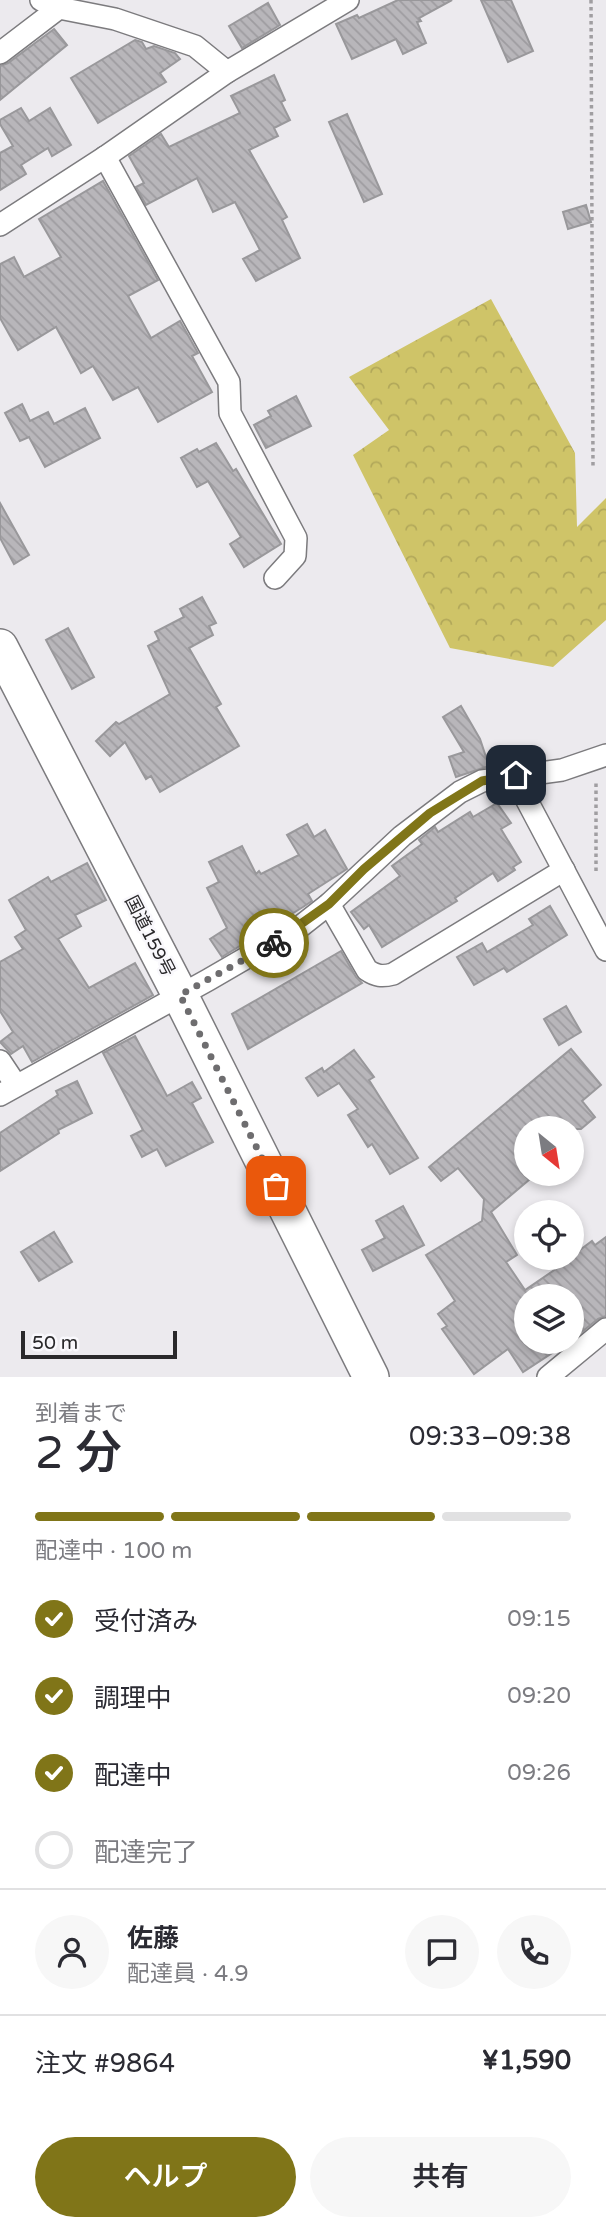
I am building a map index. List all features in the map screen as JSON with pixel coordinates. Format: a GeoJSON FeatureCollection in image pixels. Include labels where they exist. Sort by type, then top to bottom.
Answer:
{"type":"FeatureCollection","features":[{"type":"Feature","properties":{"kind":"highway","name":"国道159号"},"geometry":{"type":"LineString","coordinates":[[0,647],[180,995],[371,1377]]}},
{"type":"Feature","properties":{"kind":"street"},"geometry":{"type":"LineString","coordinates":[[0,225],[105,157],[227,72],[348,0]]}},
{"type":"Feature","properties":{"kind":"street"},"geometry":{"type":"LineString","coordinates":[[0,53],[50,4],[115,19],[195,46],[227,72]]}},
{"type":"Feature","properties":{"kind":"street"},"geometry":{"type":"LineString","coordinates":[[105,157],[229,382],[230,413],[296,538],[295,556],[275,578]]}},
{"type":"Feature","properties":{"kind":"street"},"geometry":{"type":"LineString","coordinates":[[0,1060],[8,1090],[271,945],[329,904],[364,869],[430,813],[482,781],[562,770],[601,756]]}},
{"type":"Feature","properties":{"kind":"street"},"geometry":{"type":"LineString","coordinates":[[516,775],[606,950]]}},
{"type":"Feature","properties":{"kind":"street"},"geometry":{"type":"LineString","coordinates":[[329,904],[366,970],[384,976],[393,974],[564,870]]}},
{"type":"Feature","properties":{"kind":"street"},"geometry":{"type":"LineString","coordinates":[[548,1377],[606,1329]]}},
{"type":"Feature","properties":{"kind":"path"},"geometry":{"type":"LineString","coordinates":[[591,0],[593,467]]}},
{"type":"Feature","properties":{"kind":"path"},"geometry":{"type":"LineString","coordinates":[[596,871],[601,756]]}},
{"type":"Feature","properties":{"kind":"green space"},"geometry":{"type":"Polygon","coordinates":[[[491,299],[575,453],[577,527],[606,498],[606,620],[553,667],[450,648],[353,455],[389,430],[349,377],[491,299]]]}},
{"type":"Feature","properties":{"kind":"building"},"geometry":{"type":"Polygon","coordinates":[[[398,0],[452,0],[419,18],[421,21],[417,22],[426,43],[403,54],[396,39],[352,59],[336,24],[357,15],[359,18],[398,0]]]}},
{"type":"Feature","properties":{"kind":"building"},"geometry":{"type":"Polygon","coordinates":[[[481,0],[511,0],[533,51],[508,62],[481,0]]]}},
{"type":"Feature","properties":{"kind":"building"},"geometry":{"type":"Polygon","coordinates":[[[268,3],[280,25],[242,48],[229,26],[268,3]]]}},
{"type":"Feature","properties":{"kind":"building"},"geometry":{"type":"Polygon","coordinates":[[[54,29],[67,45],[0,100],[0,66],[54,29]]]}},
{"type":"Feature","properties":{"kind":"building"},"geometry":{"type":"Polygon","coordinates":[[[135,40],[142,42],[146,49],[154,46],[175,53],[180,59],[160,73],[166,82],[98,123],[71,78],[135,40]]]}},
{"type":"Feature","properties":{"kind":"building"},"geometry":{"type":"Polygon","coordinates":[[[274,75],[285,100],[281,102],[290,120],[274,128],[278,136],[249,150],[287,217],[282,220],[300,258],[256,281],[243,259],[260,250],[235,202],[213,212],[197,178],[146,205],[136,187],[144,183],[129,156],[161,134],[169,147],[240,113],[231,96],[274,75]]]}},
{"type":"Feature","properties":{"kind":"building"},"geometry":{"type":"Polygon","coordinates":[[[21,108],[29,121],[50,108],[71,145],[52,156],[48,148],[21,165],[26,174],[0,190],[0,153],[13,146],[0,120],[21,108]]]}},
{"type":"Feature","properties":{"kind":"building"},"geometry":{"type":"Polygon","coordinates":[[[347,114],[382,194],[364,202],[329,122],[347,114]]]}},
{"type":"Feature","properties":{"kind":"building"},"geometry":{"type":"Polygon","coordinates":[[[103,181],[158,280],[128,296],[151,338],[180,321],[198,353],[192,356],[212,392],[158,422],[138,387],[113,400],[93,366],[81,373],[56,327],[18,350],[0,318],[0,264],[14,257],[24,277],[61,257],[39,219],[103,181]]]}},
{"type":"Feature","properties":{"kind":"building"},"geometry":{"type":"Polygon","coordinates":[[[586,205],[591,222],[568,229],[563,212],[586,205]]]}},
{"type":"Feature","properties":{"kind":"building"},"geometry":{"type":"Polygon","coordinates":[[[296,396],[311,426],[266,448],[254,425],[271,416],[268,411],[296,396]]]}},
{"type":"Feature","properties":{"kind":"building"},"geometry":{"type":"Polygon","coordinates":[[[22,404],[30,421],[48,412],[54,424],[85,408],[100,438],[45,467],[29,437],[20,441],[5,413],[22,404]]]}},
{"type":"Feature","properties":{"kind":"building"},"geometry":{"type":"Polygon","coordinates":[[[216,443],[233,471],[236,469],[281,544],[244,567],[230,544],[241,537],[208,481],[197,487],[181,458],[216,443]]]}},
{"type":"Feature","properties":{"kind":"building"},"geometry":{"type":"Polygon","coordinates":[[[0,503],[29,555],[14,564],[0,538],[0,503]]]}},
{"type":"Feature","properties":{"kind":"building"},"geometry":{"type":"Polygon","coordinates":[[[202,597],[216,623],[209,626],[213,635],[189,648],[221,704],[216,707],[239,746],[160,792],[151,776],[146,779],[125,742],[110,756],[96,741],[116,722],[119,724],[170,694],[148,646],[159,640],[155,632],[184,617],[180,609],[202,597]]]}},
{"type":"Feature","properties":{"kind":"building"},"geometry":{"type":"Polygon","coordinates":[[[68,628],[94,677],[72,689],[46,640],[68,628]]]}},
{"type":"Feature","properties":{"kind":"building"},"geometry":{"type":"Polygon","coordinates":[[[461,706],[480,739],[489,766],[456,777],[449,757],[464,752],[443,717],[461,706]]]}},
{"type":"Feature","properties":{"kind":"building"},"geometry":{"type":"Polygon","coordinates":[[[497,803],[511,823],[501,829],[521,862],[513,867],[515,870],[498,881],[493,873],[455,898],[457,901],[382,947],[369,925],[364,929],[351,912],[400,876],[392,866],[422,844],[419,840],[435,827],[438,832],[470,812],[473,817],[497,803]]]}},
{"type":"Feature","properties":{"kind":"building"},"geometry":{"type":"Polygon","coordinates":[[[307,824],[314,837],[325,830],[347,869],[308,894],[312,901],[222,957],[210,939],[227,928],[207,888],[219,882],[209,862],[242,846],[256,874],[259,871],[261,874],[299,855],[287,835],[307,824]]]}},
{"type":"Feature","properties":{"kind":"building"},"geometry":{"type":"Polygon","coordinates":[[[87,863],[106,900],[75,915],[81,926],[58,939],[89,988],[135,963],[153,995],[32,1062],[23,1046],[11,1054],[0,1042],[13,1032],[0,1011],[0,962],[23,949],[15,937],[26,930],[9,900],[48,877],[51,882],[87,863]]]}},
{"type":"Feature","properties":{"kind":"building"},"geometry":{"type":"Polygon","coordinates":[[[550,906],[567,935],[507,972],[504,968],[474,985],[457,957],[482,943],[487,952],[533,925],[529,919],[550,906]]]}},
{"type":"Feature","properties":{"kind":"building"},"geometry":{"type":"Polygon","coordinates":[[[341,951],[362,983],[248,1049],[232,1014],[341,951]]]}},
{"type":"Feature","properties":{"kind":"building"},"geometry":{"type":"Polygon","coordinates":[[[566,1006],[581,1032],[559,1045],[544,1019],[566,1006]]]}},
{"type":"Feature","properties":{"kind":"building"},"geometry":{"type":"Polygon","coordinates":[[[135,1036],[167,1096],[192,1082],[201,1098],[192,1103],[213,1142],[166,1166],[157,1149],[142,1157],[131,1136],[143,1130],[103,1053],[135,1036]]]}},
{"type":"Feature","properties":{"kind":"building"},"geometry":{"type":"Polygon","coordinates":[[[571,1049],[601,1085],[582,1101],[595,1117],[584,1126],[584,1116],[514,1116],[514,1186],[522,1186],[491,1212],[514,1250],[514,1257],[506,1262],[521,1284],[514,1284],[514,1354],[551,1354],[523,1372],[508,1349],[474,1374],[442,1329],[447,1326],[438,1314],[455,1301],[426,1255],[482,1221],[484,1199],[458,1168],[441,1181],[429,1167],[571,1049]]]}},
{"type":"Feature","properties":{"kind":"building"},"geometry":{"type":"Polygon","coordinates":[[[354,1050],[374,1077],[369,1080],[418,1158],[390,1174],[372,1144],[368,1147],[348,1115],[358,1109],[339,1083],[318,1096],[306,1078],[322,1068],[324,1072],[354,1050]]]}},
{"type":"Feature","properties":{"kind":"building"},"geometry":{"type":"Polygon","coordinates":[[[77,1081],[92,1113],[58,1130],[59,1133],[0,1171],[0,1133],[58,1095],[56,1091],[77,1081]]]}},
{"type":"Feature","properties":{"kind":"building"},"geometry":{"type":"Polygon","coordinates":[[[403,1206],[424,1245],[373,1271],[362,1250],[385,1238],[376,1221],[403,1206]]]}},
{"type":"Feature","properties":{"kind":"building"},"geometry":{"type":"Polygon","coordinates":[[[54,1232],[72,1262],[39,1281],[21,1252],[54,1232]]]}},
{"type":"Feature","properties":{"kind":"building"},"geometry":{"type":"Polygon","coordinates":[[[606,1237],[606,1316],[584,1330],[584,1284],[534,1284],[554,1270],[584,1270],[584,1247],[592,1241],[595,1245],[606,1237]]]}},
{"type":"Feature","properties":{"kind":"way so far"},"geometry":{"type":"LineString","coordinates":[[274,943],[180,995],[276,1186]]}},
{"type":"Feature","properties":{"kind":"route"},"geometry":{"type":"LineString","coordinates":[[274,943],[329,904],[402,836],[460,792],[482,781],[516,775]]}}]}
